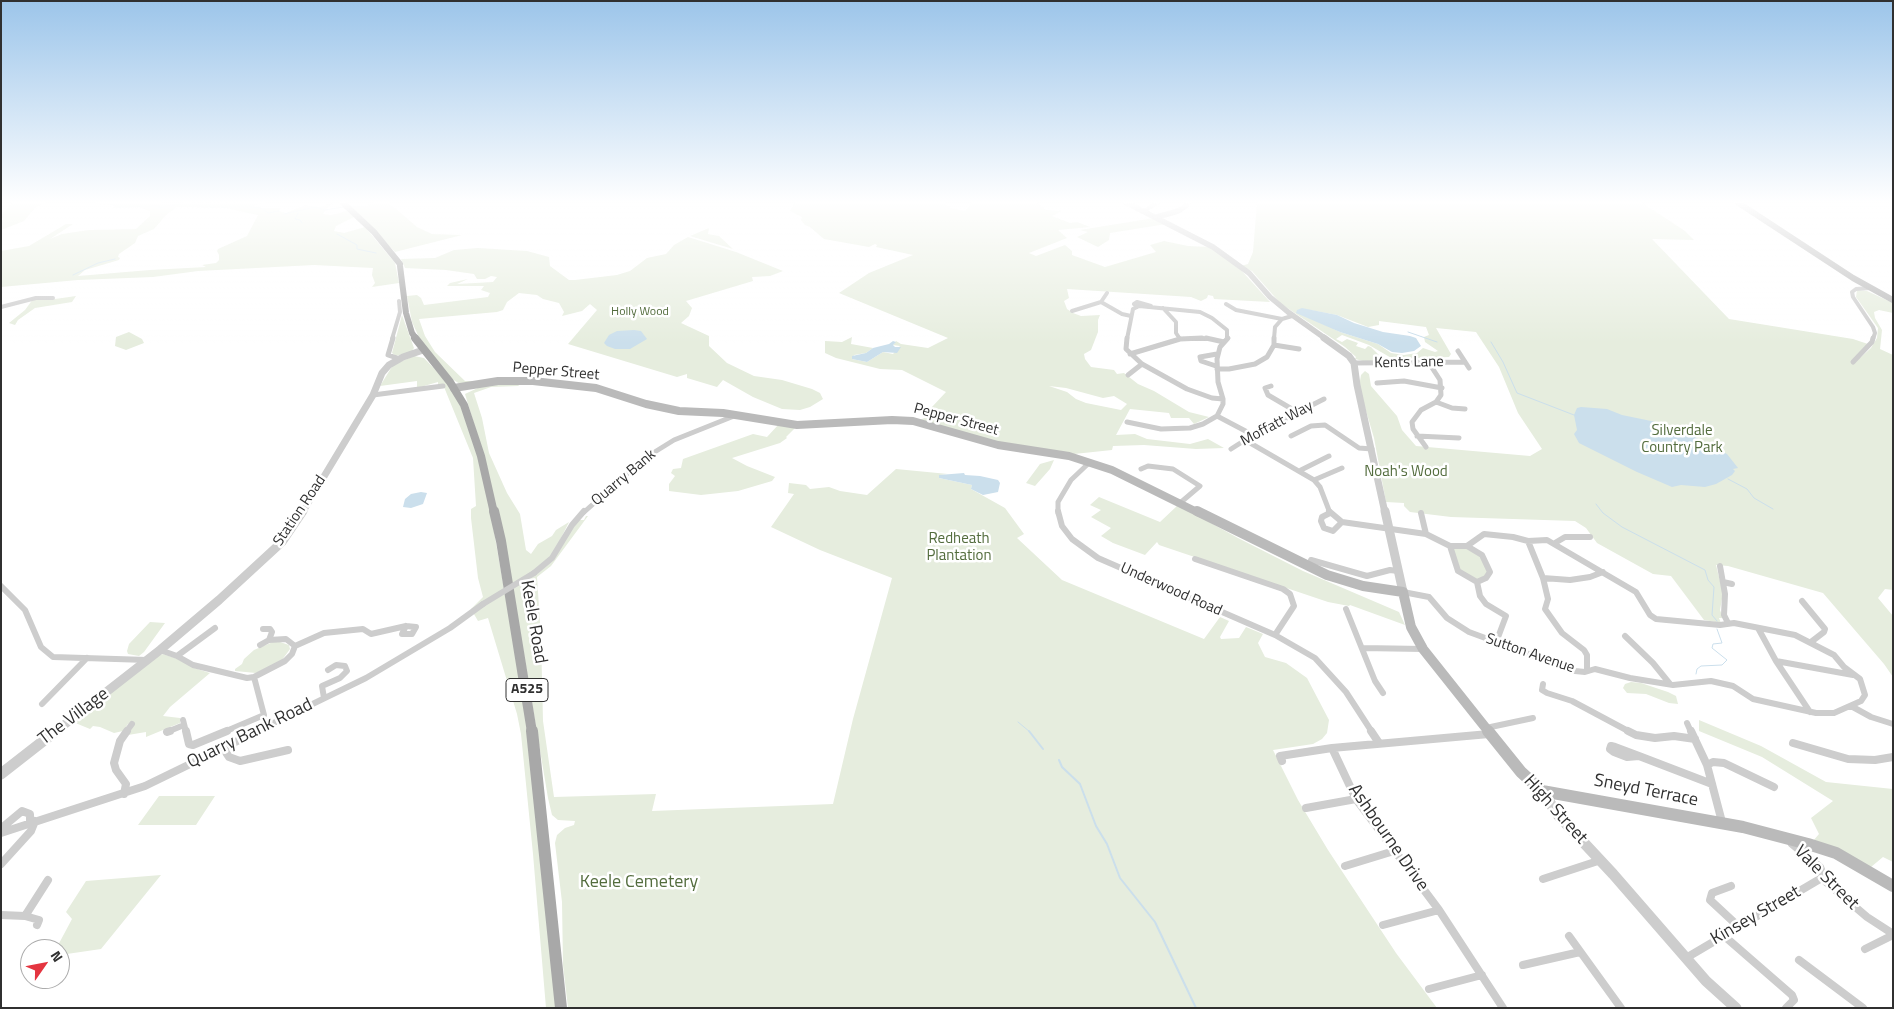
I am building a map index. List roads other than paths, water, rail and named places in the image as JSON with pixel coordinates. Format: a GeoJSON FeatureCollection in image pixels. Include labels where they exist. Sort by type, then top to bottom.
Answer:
{"type":"FeatureCollection","features":[{"type":"Feature","properties":{"kind":"main road","name":"A525"},"geometry":{"type":"LineString","coordinates":[[387,249],[400,265],[406,313],[412,333],[423,350]]}},
{"type":"Feature","properties":{"kind":"main road"},"geometry":{"type":"LineString","coordinates":[[1810,249],[1893,300]]}},
{"type":"Feature","properties":{"kind":"main road","name":"Keele Road"},"geometry":{"type":"LineString","coordinates":[[423,350],[456,391],[464,405],[481,456],[501,541],[514,613],[539,784],[561,1008]]}},
{"type":"Feature","properties":{"kind":"main road","name":"Pepper Street"},"geometry":{"type":"LineString","coordinates":[[456,391],[510,380],[569,384],[606,390],[646,404],[673,410],[738,415],[797,425],[892,420],[913,421],[998,445],[1069,456],[1090,462],[1112,470],[1327,574],[1363,586],[1403,592]]}},
{"type":"Feature","properties":{"kind":"main road","name":"High Street"},"geometry":{"type":"LineString","coordinates":[[1403,592],[1411,627],[1423,649],[1521,772],[1542,790]]}},
{"type":"Feature","properties":{"kind":"main road","name":"Sneyd Terrace"},"geometry":{"type":"LineString","coordinates":[[1542,790],[1743,827],[1785,838],[1836,853],[1893,886]]}},
{"type":"Feature","properties":{"kind":"street"},"geometry":{"type":"LineString","coordinates":[[1215,249],[1250,273],[1270,297],[1292,316],[1341,349],[1354,363],[1388,530],[1403,592]]}},
{"type":"Feature","properties":{"kind":"street"},"geometry":{"type":"LineString","coordinates":[[1853,362],[1872,342],[1875,333],[1853,297],[1852,292],[1856,289],[1871,288]]}},
{"type":"Feature","properties":{"kind":"street"},"geometry":{"type":"LineString","coordinates":[[1072,312],[1101,302],[1107,293]]}},
{"type":"Feature","properties":{"kind":"street"},"geometry":{"type":"LineString","coordinates":[[1,307],[36,298],[53,298]]}},
{"type":"Feature","properties":{"kind":"street"},"geometry":{"type":"LineString","coordinates":[[399,301],[400,312],[388,355],[400,359]]}},
{"type":"Feature","properties":{"kind":"street"},"geometry":{"type":"LineString","coordinates":[[1101,302],[1122,314],[1130,316]]}},
{"type":"Feature","properties":{"kind":"street"},"geometry":{"type":"LineString","coordinates":[[1226,304],[1236,310],[1282,319],[1292,316]]}},
{"type":"Feature","properties":{"kind":"street"},"geometry":{"type":"LineString","coordinates":[[1127,422],[1161,429],[1181,429],[1199,426],[1217,416],[1222,409],[1223,399],[1218,382],[1217,367],[1218,354],[1228,338],[1227,330],[1207,315],[1190,310],[1138,307],[1133,309],[1130,316],[1126,349],[1130,354],[1142,364],[1187,389],[1212,398],[1223,399]]}},
{"type":"Feature","properties":{"kind":"street"},"geometry":{"type":"LineString","coordinates":[[1163,308],[1176,322],[1176,333],[1180,339]]}},
{"type":"Feature","properties":{"kind":"street"},"geometry":{"type":"LineString","coordinates":[[1218,354],[1204,354],[1200,357],[1201,361],[1229,369],[1255,364],[1267,357],[1274,345],[1275,327],[1282,319]]}},
{"type":"Feature","properties":{"kind":"street"},"geometry":{"type":"LineString","coordinates":[[1130,354],[1180,339],[1199,338],[1224,342]]}},
{"type":"Feature","properties":{"kind":"street"},"geometry":{"type":"LineString","coordinates":[[1274,345],[1299,348]]}},
{"type":"Feature","properties":{"kind":"street","name":"Station Road"},"geometry":{"type":"LineString","coordinates":[[147,660],[219,600],[282,542],[300,516],[373,395],[382,373],[387,367],[400,359],[423,350]]}},
{"type":"Feature","properties":{"kind":"street","name":"Kents Lane"},"geometry":{"type":"LineString","coordinates":[[1458,351],[1469,368]]}},
{"type":"Feature","properties":{"kind":"street","name":"Kents Lane"},"geometry":{"type":"LineString","coordinates":[[1354,363],[1465,362]]}},
{"type":"Feature","properties":{"kind":"street"},"geometry":{"type":"LineString","coordinates":[[1426,447],[1417,436],[1412,422],[1421,410],[1436,402],[1442,395],[1440,380],[1429,363]]}},
{"type":"Feature","properties":{"kind":"street"},"geometry":{"type":"LineString","coordinates":[[1128,375],[1142,364]]}},
{"type":"Feature","properties":{"kind":"street"},"geometry":{"type":"LineString","coordinates":[[1376,382],[1404,381],[1442,388]]}},
{"type":"Feature","properties":{"kind":"street"},"geometry":{"type":"LineString","coordinates":[[373,395],[443,386]]}},
{"type":"Feature","properties":{"kind":"street"},"geometry":{"type":"LineString","coordinates":[[1271,386],[1265,388],[1270,396],[1297,412]]}},
{"type":"Feature","properties":{"kind":"street","name":"Moffatt Way"},"geometry":{"type":"LineString","coordinates":[[1231,449],[1253,435],[1324,399]]}},
{"type":"Feature","properties":{"kind":"street"},"geometry":{"type":"LineString","coordinates":[[1436,402],[1452,408],[1465,409]]}},
{"type":"Feature","properties":{"kind":"street","name":"Quarry Bank"},"geometry":{"type":"LineString","coordinates":[[483,604],[534,573],[552,558],[581,514],[645,458],[674,440],[738,415]]}},
{"type":"Feature","properties":{"kind":"street"},"geometry":{"type":"LineString","coordinates":[[1217,416],[1253,435]]}},
{"type":"Feature","properties":{"kind":"street"},"geometry":{"type":"LineString","coordinates":[[1291,436],[1311,426],[1324,425],[1332,428],[1359,448],[1372,449]]}},
{"type":"Feature","properties":{"kind":"street"},"geometry":{"type":"LineString","coordinates":[[1417,436],[1459,438]]}},
{"type":"Feature","properties":{"kind":"street"},"geometry":{"type":"LineString","coordinates":[[1245,440],[1301,470],[1314,480],[1320,487],[1330,513],[1342,522],[1426,534],[1450,546],[1467,546],[1482,555],[1490,572],[1486,578],[1477,582]]}},
{"type":"Feature","properties":{"kind":"street"},"geometry":{"type":"LineString","coordinates":[[1301,470],[1329,456]]}},
{"type":"Feature","properties":{"kind":"street","name":"Underwood Road"},"geometry":{"type":"LineString","coordinates":[[1090,462],[1071,480],[1058,502],[1058,514],[1062,526],[1072,539],[1092,554],[1110,563],[1276,635],[1315,658],[1350,691],[1379,743]]}},
{"type":"Feature","properties":{"kind":"street"},"geometry":{"type":"LineString","coordinates":[[1141,469],[1148,466],[1172,469],[1200,486],[1180,503]]}},
{"type":"Feature","properties":{"kind":"street"},"geometry":{"type":"LineString","coordinates":[[1314,480],[1342,468]]}},
{"type":"Feature","properties":{"kind":"street"},"geometry":{"type":"LineString","coordinates":[[1330,513],[1322,517],[1321,521],[1324,528],[1333,531],[1342,522]]}},
{"type":"Feature","properties":{"kind":"street"},"geometry":{"type":"LineString","coordinates":[[1422,516],[1426,534]]}},
{"type":"Feature","properties":{"kind":"street"},"geometry":{"type":"LineString","coordinates":[[1467,546],[1484,534],[1513,537],[1528,541],[1546,540],[1555,543],[1636,592],[1650,615],[1656,620],[1720,625],[1728,623],[1745,624],[1795,635],[1834,655],[1844,667],[1856,675],[1864,687],[1865,695],[1861,701],[1851,706]]}},
{"type":"Feature","properties":{"kind":"street"},"geometry":{"type":"LineString","coordinates":[[1555,543],[1565,537],[1590,537]]}},
{"type":"Feature","properties":{"kind":"street"},"geometry":{"type":"LineString","coordinates":[[1528,541],[1543,578],[1548,599],[1545,609],[1562,632],[1584,650],[1587,655],[1587,670]]}},
{"type":"Feature","properties":{"kind":"street"},"geometry":{"type":"LineString","coordinates":[[1450,546],[1458,571],[1477,582]]}},
{"type":"Feature","properties":{"kind":"street"},"geometry":{"type":"LineString","coordinates":[[1311,560],[1367,576],[1390,570],[1398,571]]}},
{"type":"Feature","properties":{"kind":"street"},"geometry":{"type":"LineString","coordinates":[[1198,562],[1283,589],[1290,594],[1294,606],[1276,635]]}},
{"type":"Feature","properties":{"kind":"street"},"geometry":{"type":"LineString","coordinates":[[1720,566],[1725,594],[1724,614],[1728,623]]}},
{"type":"Feature","properties":{"kind":"street"},"geometry":{"type":"LineString","coordinates":[[1543,578],[1570,580],[1590,577],[1602,572]]}},
{"type":"Feature","properties":{"kind":"street"},"geometry":{"type":"LineString","coordinates":[[1477,582],[1483,600],[1506,616],[1497,640],[1498,644]]}},
{"type":"Feature","properties":{"kind":"street"},"geometry":{"type":"LineString","coordinates":[[1723,582],[1732,584]]}},
{"type":"Feature","properties":{"kind":"street"},"geometry":{"type":"LineString","coordinates":[[1,586],[25,610],[41,647],[53,657],[147,660]]}},
{"type":"Feature","properties":{"kind":"street","name":"Sutton Avenue"},"geometry":{"type":"LineString","coordinates":[[1403,592],[1429,598],[1454,623],[1498,644],[1575,671],[1585,672],[1595,669],[1630,678],[1670,684],[1686,685],[1701,681],[1718,682],[1733,686],[1753,699],[1810,712],[1834,713],[1851,706]]}},
{"type":"Feature","properties":{"kind":"street"},"geometry":{"type":"LineString","coordinates":[[1811,642],[1824,632],[1825,629],[1803,602],[1813,604]]}},
{"type":"Feature","properties":{"kind":"street","name":"Quarry Bank Road"},"geometry":{"type":"LineString","coordinates":[[3,830],[145,786],[366,678],[450,628],[483,604]]}},
{"type":"Feature","properties":{"kind":"street"},"geometry":{"type":"LineString","coordinates":[[1346,609],[1374,680],[1384,693]]}},
{"type":"Feature","properties":{"kind":"street"},"geometry":{"type":"LineString","coordinates":[[160,650],[194,665],[247,678],[254,677],[284,661],[292,654],[295,646],[324,633],[363,629],[371,634],[406,626]]}},
{"type":"Feature","properties":{"kind":"street"},"geometry":{"type":"LineString","coordinates":[[177,656],[215,628]]}},
{"type":"Feature","properties":{"kind":"street"},"geometry":{"type":"LineString","coordinates":[[263,628],[270,629],[272,632],[269,640]]}},
{"type":"Feature","properties":{"kind":"street"},"geometry":{"type":"LineString","coordinates":[[1758,628],[1776,661],[1810,712]]}},
{"type":"Feature","properties":{"kind":"street"},"geometry":{"type":"LineString","coordinates":[[1625,636],[1653,663],[1670,684]]}},
{"type":"Feature","properties":{"kind":"street"},"geometry":{"type":"LineString","coordinates":[[260,645],[269,640],[286,639],[295,646]]}},
{"type":"Feature","properties":{"kind":"street"},"geometry":{"type":"LineString","coordinates":[[1362,648],[1423,649]]}},
{"type":"Feature","properties":{"kind":"street"},"geometry":{"type":"LineString","coordinates":[[42,704],[87,658]]}},
{"type":"Feature","properties":{"kind":"street","name":"The Village"},"geometry":{"type":"LineString","coordinates":[[1,774],[147,660]]}},
{"type":"Feature","properties":{"kind":"street"},"geometry":{"type":"LineString","coordinates":[[1776,661],[1856,675]]}},
{"type":"Feature","properties":{"kind":"street"},"geometry":{"type":"LineString","coordinates":[[324,698],[322,686],[340,678],[346,671],[345,666],[336,665],[328,670]]}},
{"type":"Feature","properties":{"kind":"street"},"geometry":{"type":"LineString","coordinates":[[167,732],[184,722],[189,744],[193,745],[264,715],[254,677]]}},
{"type":"Feature","properties":{"kind":"street"},"geometry":{"type":"LineString","coordinates":[[1543,684],[1542,690],[1547,693],[1572,701],[1612,724],[1636,735],[1655,738],[1674,736],[1695,739]]}},
{"type":"Feature","properties":{"kind":"street"},"geometry":{"type":"LineString","coordinates":[[1851,706],[1865,714],[1893,724]]}},
{"type":"Feature","properties":{"kind":"street"},"geometry":{"type":"LineString","coordinates":[[1282,761],[1280,756],[1332,748],[1487,731],[1533,718]]}},
{"type":"Feature","properties":{"kind":"street"},"geometry":{"type":"LineString","coordinates":[[1687,723],[1707,764],[1722,823]]}},
{"type":"Feature","properties":{"kind":"street"},"geometry":{"type":"LineString","coordinates":[[124,794],[126,784],[116,770],[114,763],[120,741],[132,724]]}},
{"type":"Feature","properties":{"kind":"street"},"geometry":{"type":"LineString","coordinates":[[1792,743],[1848,759],[1875,760],[1893,757]]}},
{"type":"Feature","properties":{"kind":"street"},"geometry":{"type":"LineString","coordinates":[[224,748],[229,758],[240,761],[288,750]]}},
{"type":"Feature","properties":{"kind":"street","name":"Ashbourne Drive"},"geometry":{"type":"LineString","coordinates":[[1332,748],[1356,799],[1439,910],[1502,1008]]}},
{"type":"Feature","properties":{"kind":"street"},"geometry":{"type":"LineString","coordinates":[[1638,756],[1712,784]]}},
{"type":"Feature","properties":{"kind":"street"},"geometry":{"type":"LineString","coordinates":[[1707,764],[1713,762],[1724,763],[1774,787]]}},
{"type":"Feature","properties":{"kind":"street","name":"High Street"},"geometry":{"type":"LineString","coordinates":[[1542,790],[1558,815],[1601,860],[1706,981],[1734,1007]]}},
{"type":"Feature","properties":{"kind":"street"},"geometry":{"type":"LineString","coordinates":[[1306,808],[1356,799]]}},
{"type":"Feature","properties":{"kind":"street"},"geometry":{"type":"LineString","coordinates":[[1,864],[26,837],[32,822],[30,814],[21,808],[3,830]]}},
{"type":"Feature","properties":{"kind":"street","name":"Vale Street"},"geometry":{"type":"LineString","coordinates":[[1785,838],[1820,867],[1826,882],[1867,917],[1893,935]]}},
{"type":"Feature","properties":{"kind":"street"},"geometry":{"type":"LineString","coordinates":[[1345,866],[1394,851]]}},
{"type":"Feature","properties":{"kind":"street"},"geometry":{"type":"LineString","coordinates":[[1542,878],[1601,860]]}},
{"type":"Feature","properties":{"kind":"street","name":"Kinsey Street"},"geometry":{"type":"LineString","coordinates":[[1686,958],[1825,876]]}},
{"type":"Feature","properties":{"kind":"street"},"geometry":{"type":"LineString","coordinates":[[25,916],[48,880]]}},
{"type":"Feature","properties":{"kind":"street"},"geometry":{"type":"LineString","coordinates":[[1731,886],[1712,893],[1710,900],[1738,926]]}},
{"type":"Feature","properties":{"kind":"street"},"geometry":{"type":"LineString","coordinates":[[1384,925],[1439,910]]}},
{"type":"Feature","properties":{"kind":"street"},"geometry":{"type":"LineString","coordinates":[[1,915],[25,916],[37,919],[39,920],[37,925]]}},
{"type":"Feature","properties":{"kind":"street"},"geometry":{"type":"LineString","coordinates":[[1723,935],[1792,995],[1794,1000],[1786,1008]]}},
{"type":"Feature","properties":{"kind":"street"},"geometry":{"type":"LineString","coordinates":[[1865,949],[1893,935]]}},
{"type":"Feature","properties":{"kind":"street"},"geometry":{"type":"LineString","coordinates":[[1570,936],[1621,1008]]}},
{"type":"Feature","properties":{"kind":"street"},"geometry":{"type":"LineString","coordinates":[[1523,966],[1580,952]]}},
{"type":"Feature","properties":{"kind":"street"},"geometry":{"type":"LineString","coordinates":[[1799,960],[1864,1008]]}},
{"type":"Feature","properties":{"kind":"street"},"geometry":{"type":"LineString","coordinates":[[1429,989],[1482,975]]}},
{"type":"Feature","properties":{"kind":"water"},"geometry":{"type":"Polygon","coordinates":[[[1302,308],[1337,315],[1354,323],[1383,332],[1410,336],[1416,338],[1421,346],[1414,351],[1392,352],[1378,344],[1340,332],[1296,313],[1297,310],[1302,308]]]}},
{"type":"Feature","properties":{"kind":"water"},"geometry":{"type":"Polygon","coordinates":[[[617,331],[641,331],[647,339],[630,349],[615,349],[604,343],[609,335],[617,331]]]}},
{"type":"Feature","properties":{"kind":"water"},"geometry":{"type":"Polygon","coordinates":[[[893,341],[896,342],[893,345],[895,347],[901,347],[897,353],[883,352],[867,362],[852,359],[852,356],[866,353],[873,348],[889,344],[893,341]]]}},
{"type":"Feature","properties":{"kind":"water"},"geometry":{"type":"Polygon","coordinates":[[[1577,408],[1607,409],[1622,415],[1656,422],[1687,433],[1727,454],[1738,468],[1733,469],[1735,471],[1732,475],[1716,484],[1705,487],[1681,485],[1672,487],[1579,443],[1574,434],[1577,430],[1574,415],[1577,408]]]}},
{"type":"Feature","properties":{"kind":"water"},"geometry":{"type":"Polygon","coordinates":[[[964,473],[965,475],[998,480],[1000,483],[998,492],[983,495],[971,489],[972,485],[939,478],[939,475],[964,473]]]}},
{"type":"Feature","properties":{"kind":"water"},"geometry":{"type":"Polygon","coordinates":[[[427,493],[423,504],[411,508],[403,507],[405,499],[411,494],[427,493]]]}},
{"type":"Feature","properties":{"kind":"waterway"},"geometry":{"type":"LineString","coordinates":[[357,249],[376,253]]}},
{"type":"Feature","properties":{"kind":"waterway"},"geometry":{"type":"LineString","coordinates":[[73,275],[98,263],[115,259]]}},
{"type":"Feature","properties":{"kind":"waterway"},"geometry":{"type":"LineString","coordinates":[[1408,332],[1437,342]]}},
{"type":"Feature","properties":{"kind":"waterway"},"geometry":{"type":"LineString","coordinates":[[1491,342],[1503,362],[1517,393],[1574,415]]}},
{"type":"Feature","properties":{"kind":"waterway"},"geometry":{"type":"LineString","coordinates":[[1728,479],[1747,489],[1754,498],[1773,509]]}},
{"type":"Feature","properties":{"kind":"waterway"},"geometry":{"type":"LineString","coordinates":[[1596,504],[1603,513],[1622,527],[1705,570],[1708,580],[1714,587],[1712,615],[1717,621]]}},
{"type":"Feature","properties":{"kind":"waterway"},"geometry":{"type":"LineString","coordinates":[[1696,674],[1697,669],[1701,666],[1722,665],[1727,660],[1712,648],[1713,644],[1722,643],[1717,629]]}},
{"type":"Feature","properties":{"kind":"waterway"},"geometry":{"type":"LineString","coordinates":[[1018,722],[1029,731]]}},
{"type":"Feature","properties":{"kind":"waterway"},"geometry":{"type":"LineString","coordinates":[[1029,731],[1043,749]]}},
{"type":"Feature","properties":{"kind":"waterway"},"geometry":{"type":"LineString","coordinates":[[1059,760],[1062,767],[1080,784],[1096,826],[1107,844],[1120,878],[1155,922],[1196,1008]]}},
{"type":"Feature","properties":{"kind":"park label","name":"Holly Wood"},"geometry":{"type":"Point","coordinates":[640,312]}},
{"type":"Feature","properties":{"kind":"park label","name":"Silverdale Country Park"},"geometry":{"type":"Point","coordinates":[1682,440]}},
{"type":"Feature","properties":{"kind":"park label","name":"Noah's Wood"},"geometry":{"type":"Point","coordinates":[1406,472]}},
{"type":"Feature","properties":{"kind":"park label","name":"Redheath Plantation"},"geometry":{"type":"Point","coordinates":[959,548]}},
{"type":"Feature","properties":{"kind":"park label","name":"Keele Cemetery"},"geometry":{"type":"Point","coordinates":[639,883]}}]}
